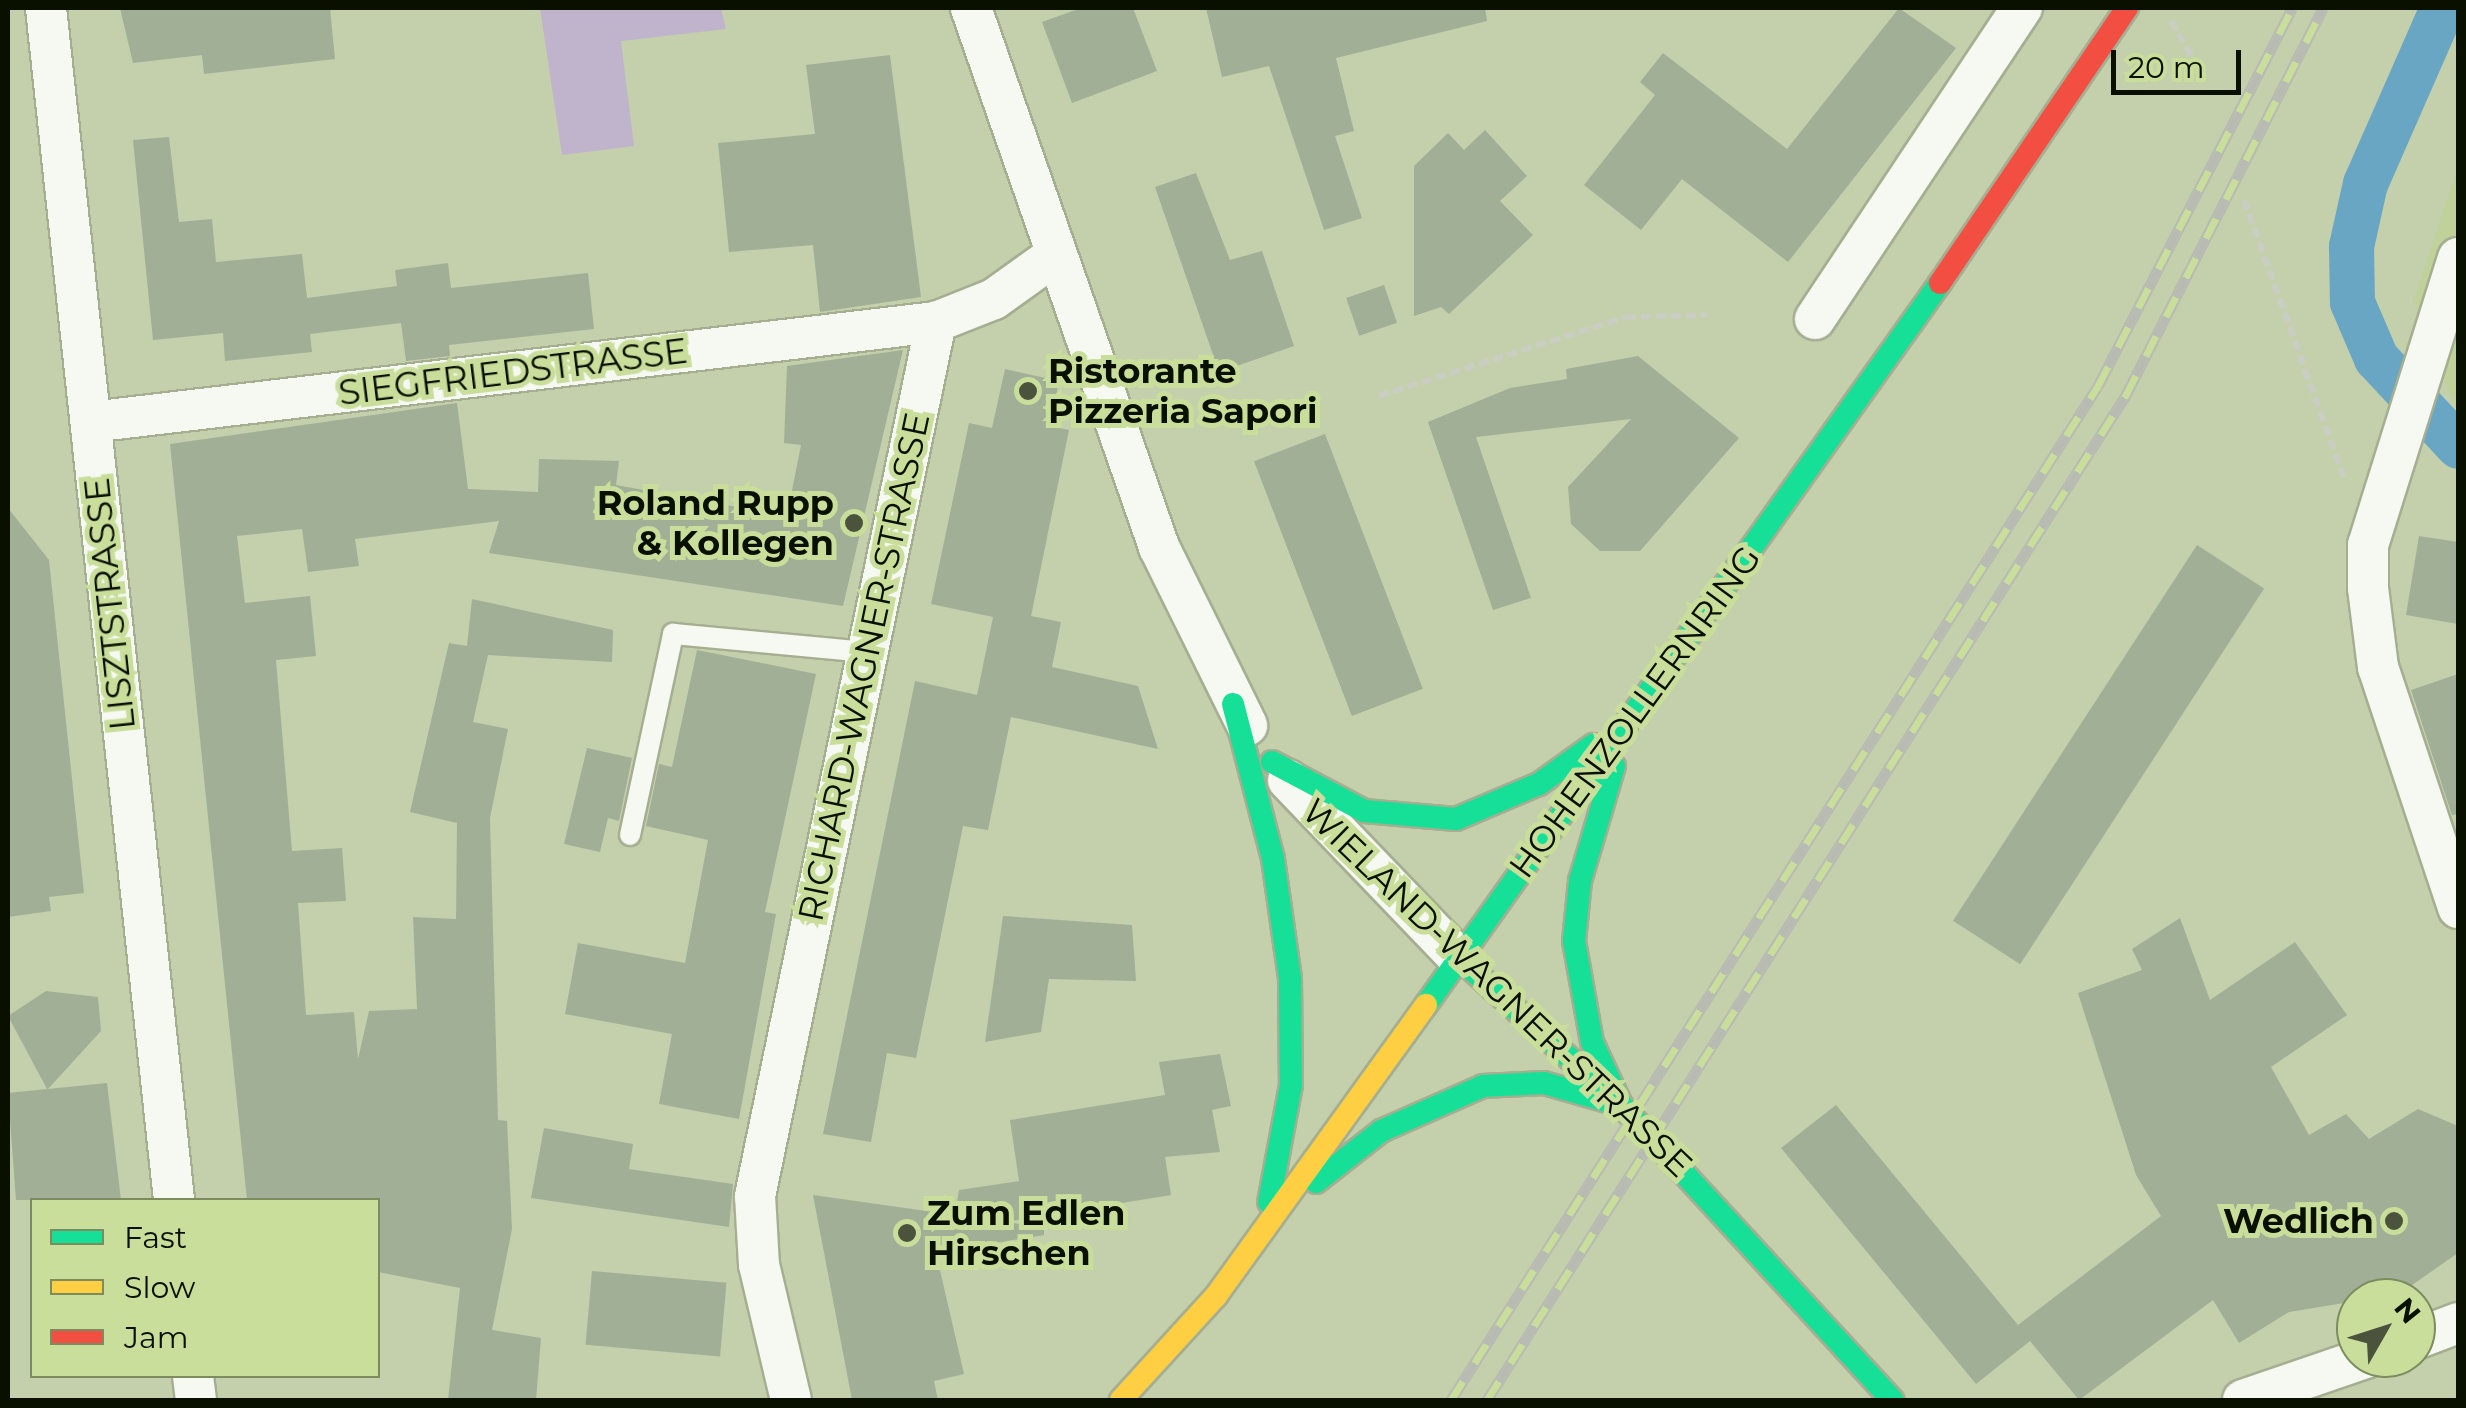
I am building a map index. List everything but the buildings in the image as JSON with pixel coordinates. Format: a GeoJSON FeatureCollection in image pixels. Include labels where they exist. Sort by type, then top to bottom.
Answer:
{"type":"FeatureCollection","features":[{"type":"Feature","properties":{"kind":"main road","name":"HOHENZOLLERNRING"},"geometry":{"type":"LineString","coordinates":[[1122,1400],[1258,1234],[1834,439],[2127,8]]}},
{"type":"Feature","properties":{"kind":"main road"},"geometry":{"type":"LineString","coordinates":[[1272,762],[1364,810],[1456,820],[1539,784],[1640,703]]}},
{"type":"Feature","properties":{"kind":"main road"},"geometry":{"type":"LineString","coordinates":[[1620,1105],[1592,1042],[1574,941],[1596,810],[1640,703]]}},
{"type":"Feature","properties":{"kind":"main road"},"geometry":{"type":"LineString","coordinates":[[1232,704],[1273,858],[1293,1029],[1285,1125],[1258,1234]]}},
{"type":"Feature","properties":{"kind":"main road","name":"WIELAND-WAGNER-STRASSE"},"geometry":{"type":"LineString","coordinates":[[1457,956],[1620,1105],[1892,1400]]}},
{"type":"Feature","properties":{"kind":"main road"},"geometry":{"type":"LineString","coordinates":[[1258,1234],[1380,1132],[1436,1102],[1484,1086],[1544,1084],[1620,1105]]}},
{"type":"Feature","properties":{"kind":"street","name":"LISZTSTRASSE"},"geometry":{"type":"LineString","coordinates":[[46,8],[174,1198]]}},
{"type":"Feature","properties":{"kind":"street"},"geometry":{"type":"LineString","coordinates":[[936,322],[994,299],[1051,258],[970,8]]}},
{"type":"Feature","properties":{"kind":"street"},"geometry":{"type":"LineString","coordinates":[[1815,320],[2022,8]]}},
{"type":"Feature","properties":{"kind":"street","name":"WIELAND-WAGNER-STRASSE"},"geometry":{"type":"LineString","coordinates":[[1051,258],[1160,547],[1232,704],[1272,762],[1457,956]]}},
{"type":"Feature","properties":{"kind":"street"},"geometry":{"type":"LineString","coordinates":[[2458,258],[2368,545],[2378,667],[2458,908]]}},
{"type":"Feature","properties":{"kind":"street","name":"SIEGFRIEDSTRASSE"},"geometry":{"type":"LineString","coordinates":[[91,422],[936,322]]}},
{"type":"Feature","properties":{"kind":"street","name":"RICHARD-WAGNER-STRASSE"},"geometry":{"type":"LineString","coordinates":[[791,1400],[759,1265],[755,1196],[936,322]]}},
{"type":"Feature","properties":{"kind":"street"},"geometry":{"type":"LineString","coordinates":[[2243,1400],[2336,1368]]}},
{"type":"Feature","properties":{"kind":"lane"},"geometry":{"type":"LineString","coordinates":[[630,835],[673,634],[868,652]]}},
{"type":"Feature","properties":{"kind":"path"},"geometry":{"type":"LineString","coordinates":[[2164,8],[2198,67]]}},
{"type":"Feature","properties":{"kind":"path"},"geometry":{"type":"LineString","coordinates":[[2244,200],[2368,545]]}},
{"type":"Feature","properties":{"kind":"path"},"geometry":{"type":"LineString","coordinates":[[1379,396],[1626,316],[1707,314]]}},
{"type":"Feature","properties":{"kind":"shaded area"},"geometry":{"type":"Polygon","coordinates":[[[540,8],[721,8],[726,29],[621,41],[634,146],[562,155],[540,8]]]}},
{"type":"Feature","properties":{"kind":"shaded area"},"geometry":{"type":"Polygon","coordinates":[[[2458,167],[2458,413],[2414,301],[2458,167]]]}},
{"type":"Feature","properties":{"kind":"waterway"},"geometry":{"type":"LineString","coordinates":[[2442,8],[2365,183],[2351,246],[2352,302],[2376,358],[2458,446]]}},
{"type":"Feature","properties":{"kind":"railway"},"geometry":{"type":"LineString","coordinates":[[1451,1400],[2098,386],[2292,8]]}},
{"type":"Feature","properties":{"kind":"railway"},"geometry":{"type":"LineString","coordinates":[[1487,1400],[2126,395],[2323,8]]}},
{"type":"Feature","properties":{"kind":"traffic: fast"},"geometry":{"type":"LineString","coordinates":[[1426,1005],[1940,283]]}},
{"type":"Feature","properties":{"kind":"traffic: fast"},"geometry":{"type":"LineString","coordinates":[[1233,704],[1273,859],[1290,978],[1291,1085],[1269,1202]]}},
{"type":"Feature","properties":{"kind":"traffic: fast"},"geometry":{"type":"LineString","coordinates":[[1272,762],[1364,811],[1456,819],[1539,784],[1593,745]]}},
{"type":"Feature","properties":{"kind":"traffic: fast"},"geometry":{"type":"LineString","coordinates":[[1614,766],[1580,881],[1574,941],[1592,1042],[1621,1105]]}},
{"type":"Feature","properties":{"kind":"traffic: fast"},"geometry":{"type":"LineString","coordinates":[[1457,956],[1621,1105],[1892,1400]]}},
{"type":"Feature","properties":{"kind":"traffic: fast"},"geometry":{"type":"LineString","coordinates":[[1316,1182],[1381,1131],[1483,1086],[1544,1083],[1621,1105]]}},
{"type":"Feature","properties":{"kind":"traffic: slow"},"geometry":{"type":"LineString","coordinates":[[1121,1400],[1216,1296],[1426,1005]]}},
{"type":"Feature","properties":{"kind":"traffic: jam"},"geometry":{"type":"LineString","coordinates":[[1940,283],[2127,8]]}},
{"type":"Feature","properties":{"kind":"place","name":"Ristorante Pizzeria Sapori"},"geometry":{"type":"Point","coordinates":[1028,391]}},
{"type":"Feature","properties":{"kind":"place","name":"Roland Rupp & Kollegen"},"geometry":{"type":"Point","coordinates":[854,523]}},
{"type":"Feature","properties":{"kind":"place","name":"Wedlich"},"geometry":{"type":"Point","coordinates":[2394,1221]}},
{"type":"Feature","properties":{"kind":"place","name":"Zum Edlen Hirschen"},"geometry":{"type":"Point","coordinates":[907,1233]}}]}
